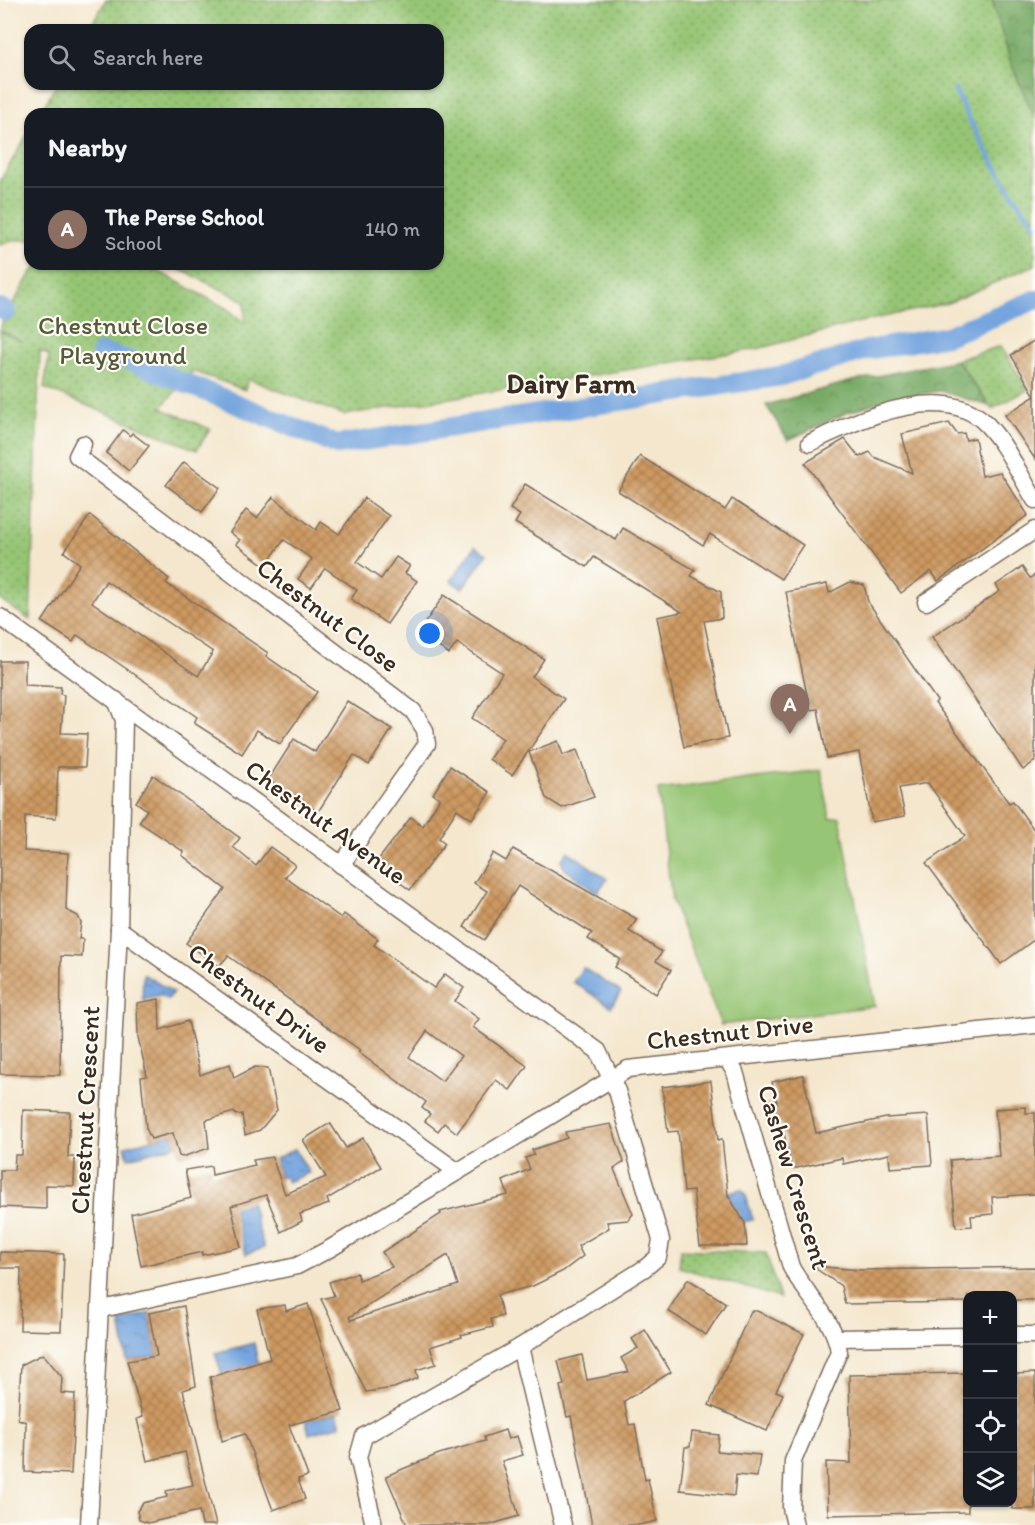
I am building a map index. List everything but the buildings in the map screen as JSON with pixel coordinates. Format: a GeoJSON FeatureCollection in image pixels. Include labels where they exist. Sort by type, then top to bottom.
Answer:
{"type":"FeatureCollection","features":[{"type":"Feature","properties":{"kind":"street"},"geometry":{"type":"LineString","coordinates":[[810,443],[846,426],[883,413],[922,405],[943,404],[969,411],[992,430],[1035,500]]}},
{"type":"Feature","properties":{"kind":"street","name":"Chestnut Close"},"geometry":{"type":"LineString","coordinates":[[83,444],[77,456],[413,711],[425,730],[427,744],[341,865]]}},
{"type":"Feature","properties":{"kind":"street"},"geometry":{"type":"LineString","coordinates":[[926,602],[1035,530]]}},
{"type":"Feature","properties":{"kind":"street","name":"Chestnut Avenue"},"geometry":{"type":"LineString","coordinates":[[0,616],[598,1052],[612,1078]]}},
{"type":"Feature","properties":{"kind":"street","name":"Chestnut Crescent"},"geometry":{"type":"LineString","coordinates":[[89,1525],[102,1310],[119,929],[124,720],[115,698]]}},
{"type":"Feature","properties":{"kind":"street","name":"Chestnut Drive"},"geometry":{"type":"LineString","coordinates":[[119,929],[458,1172]]}},
{"type":"Feature","properties":{"kind":"street","name":"Chestnut Drive"},"geometry":{"type":"LineString","coordinates":[[102,1310],[297,1266],[332,1248],[628,1069],[903,1037],[1035,1025]]}},
{"type":"Feature","properties":{"kind":"street","name":"Cashew Crescent"},"geometry":{"type":"LineString","coordinates":[[727,1059],[735,1072],[791,1267],[803,1290],[837,1338]]}},
{"type":"Feature","properties":{"kind":"street"},"geometry":{"type":"LineString","coordinates":[[374,1525],[358,1456],[360,1442],[364,1436],[520,1347],[652,1264],[660,1249],[661,1240],[612,1078]]}},
{"type":"Feature","properties":{"kind":"street"},"geometry":{"type":"LineString","coordinates":[[1017,1335],[1035,1335]]}},
{"type":"Feature","properties":{"kind":"street"},"geometry":{"type":"LineString","coordinates":[[795,1525],[791,1508],[793,1461],[839,1352],[837,1338],[963,1336]]}},
{"type":"Feature","properties":{"kind":"street"},"geometry":{"type":"LineString","coordinates":[[520,1347],[563,1525]]}},
{"type":"Feature","properties":{"kind":"green space","name":"Chestnut Close Playground"},"geometry":{"type":"Polygon","coordinates":[[[106,0],[992,0],[1011,63],[1035,119],[1035,265],[948,303],[860,322],[757,349],[344,415],[248,379],[245,390],[193,371],[161,408],[210,429],[197,450],[44,388],[49,355],[40,351],[30,620],[0,599],[0,332],[23,342],[0,330],[0,326],[34,270],[156,270],[228,309],[245,323],[245,301],[181,270],[444,270],[444,108],[43,108],[53,90],[444,90],[444,24],[92,24],[106,0]]]}},
{"type":"Feature","properties":{"kind":"green space"},"geometry":{"type":"Polygon","coordinates":[[[992,0],[1035,0],[1035,119],[1011,63],[992,0]]]}},
{"type":"Feature","properties":{"kind":"green space"},"geometry":{"type":"Polygon","coordinates":[[[24,140],[24,240],[12,240],[0,245],[0,181],[24,140]]]}},
{"type":"Feature","properties":{"kind":"green space"},"geometry":{"type":"Polygon","coordinates":[[[1001,346],[1028,390],[992,409],[957,360],[1001,346]]]}},
{"type":"Feature","properties":{"kind":"green space"},"geometry":{"type":"Polygon","coordinates":[[[957,360],[989,406],[940,391],[915,395],[880,401],[842,415],[788,440],[766,405],[852,381],[957,360]]]}},
{"type":"Feature","properties":{"kind":"green space"},"geometry":{"type":"Polygon","coordinates":[[[821,770],[830,818],[840,817],[875,1006],[721,1025],[672,900],[658,790],[821,770]]]}},
{"type":"Feature","properties":{"kind":"green space"},"geometry":{"type":"Polygon","coordinates":[[[681,1249],[766,1253],[780,1298],[679,1267],[681,1249]]]}},
{"type":"Feature","properties":{"kind":"water"},"geometry":{"type":"Polygon","coordinates":[[[475,546],[487,554],[462,589],[451,581],[475,546]]]}},
{"type":"Feature","properties":{"kind":"water"},"geometry":{"type":"Polygon","coordinates":[[[568,851],[607,879],[597,893],[565,869],[561,861],[568,851]]]}},
{"type":"Feature","properties":{"kind":"water"},"geometry":{"type":"Polygon","coordinates":[[[583,968],[621,992],[611,1007],[573,982],[583,968]]]}},
{"type":"Feature","properties":{"kind":"water"},"geometry":{"type":"Polygon","coordinates":[[[143,974],[173,992],[168,1000],[160,995],[142,999],[143,974]]]}},
{"type":"Feature","properties":{"kind":"water"},"geometry":{"type":"Polygon","coordinates":[[[172,1134],[175,1146],[128,1158],[125,1146],[172,1134]]]}},
{"type":"Feature","properties":{"kind":"water"},"geometry":{"type":"Polygon","coordinates":[[[295,1149],[309,1173],[287,1182],[285,1177],[280,1177],[275,1159],[295,1149]]]}},
{"type":"Feature","properties":{"kind":"water"},"geometry":{"type":"Polygon","coordinates":[[[741,1189],[745,1193],[753,1220],[737,1223],[728,1192],[741,1189]]]}},
{"type":"Feature","properties":{"kind":"water"},"geometry":{"type":"Polygon","coordinates":[[[251,1202],[264,1248],[246,1254],[233,1208],[251,1202]]]}},
{"type":"Feature","properties":{"kind":"water"},"geometry":{"type":"Polygon","coordinates":[[[149,1313],[157,1356],[127,1361],[120,1321],[149,1313]]]}},
{"type":"Feature","properties":{"kind":"water"},"geometry":{"type":"Polygon","coordinates":[[[254,1343],[258,1363],[222,1375],[215,1353],[254,1343]]]}},
{"type":"Feature","properties":{"kind":"water"},"geometry":{"type":"Polygon","coordinates":[[[337,1413],[341,1425],[309,1434],[306,1421],[337,1413]]]}},
{"type":"Feature","properties":{"kind":"waterway"},"geometry":{"type":"LineString","coordinates":[[955,90],[992,160],[1035,225]]}},
{"type":"Feature","properties":{"kind":"waterway"},"geometry":{"type":"LineString","coordinates":[[101,353],[126,359],[337,445],[781,376],[867,350],[947,336],[1035,300]]}},
{"type":"Feature","properties":{"kind":"waterway"},"geometry":{"type":"LineString","coordinates":[[0,308],[6,311]]}},
{"type":"Feature","properties":{"kind":"place","name":"The Perse School"},"geometry":{"type":"Point","coordinates":[790,734]}},
{"type":"Feature","properties":{"kind":"district","name":"Dairy Farm"},"geometry":{"type":"Point","coordinates":[571,384]}}]}
